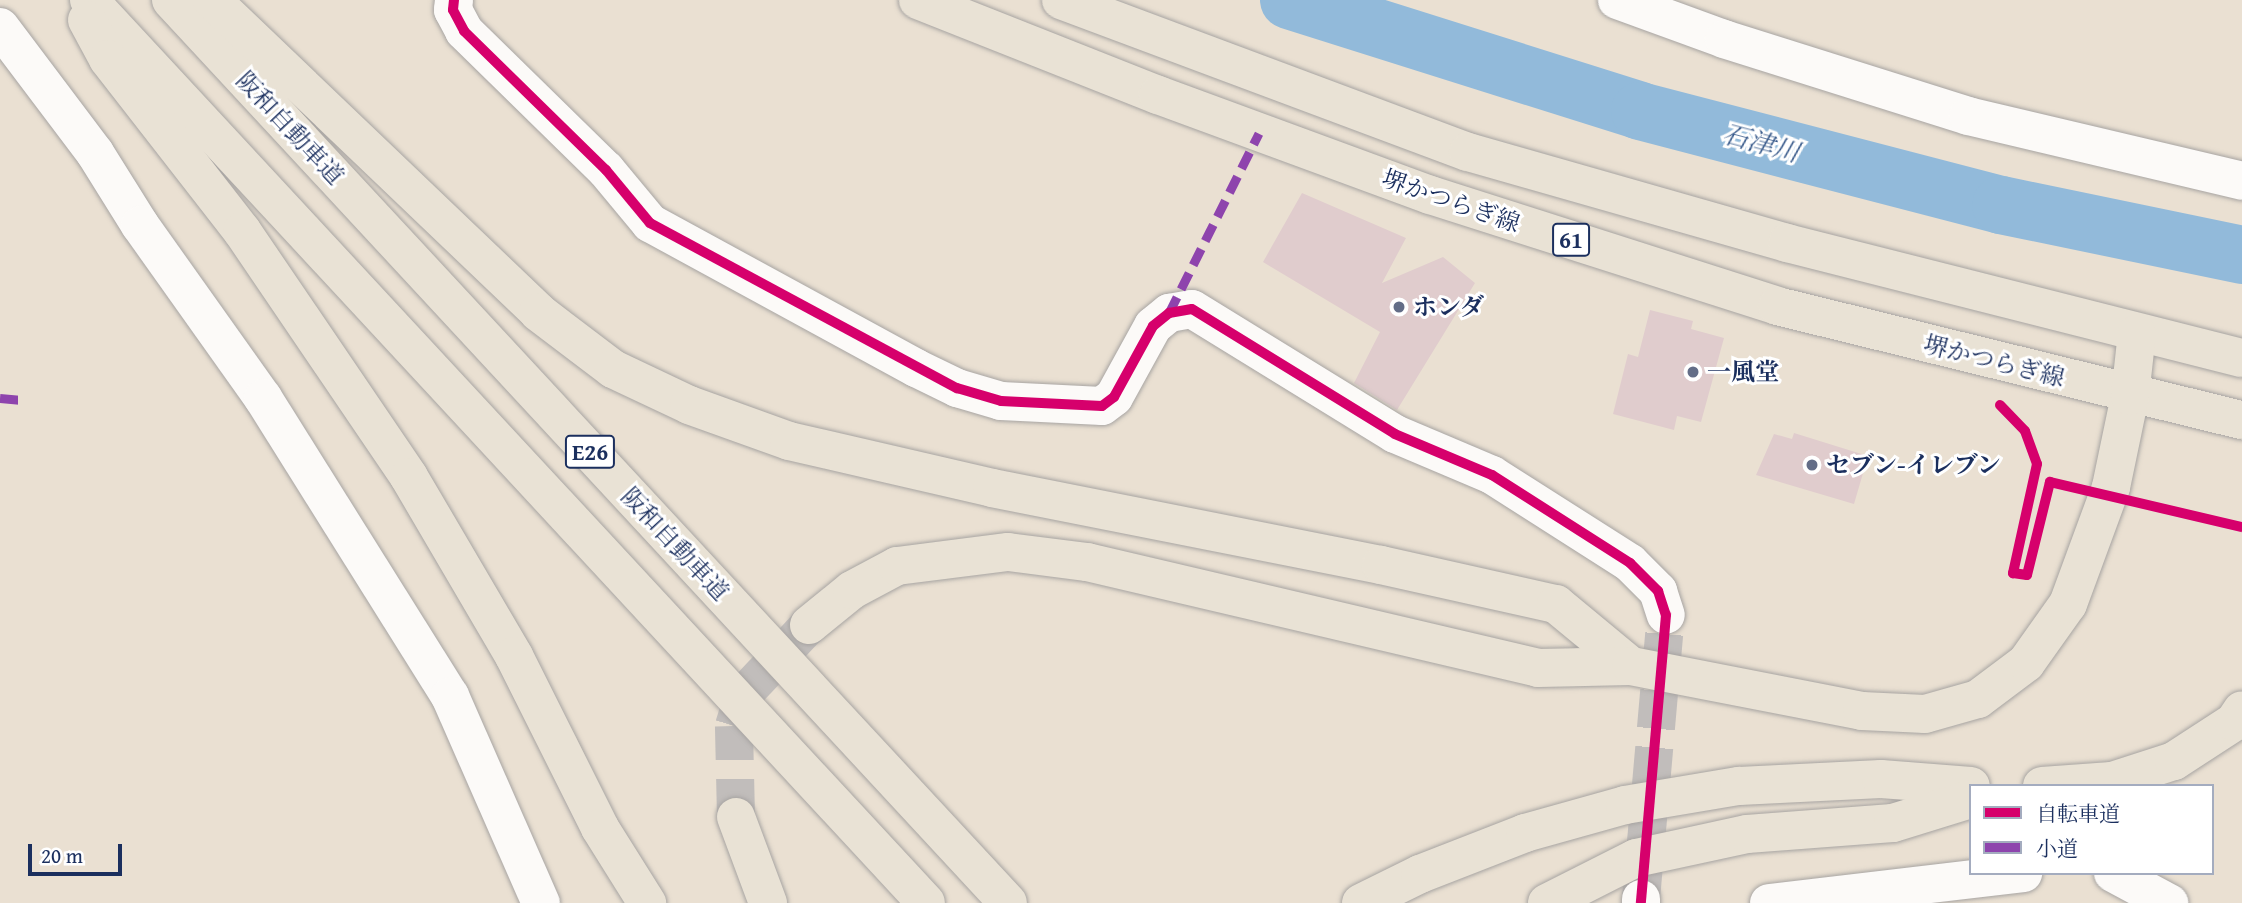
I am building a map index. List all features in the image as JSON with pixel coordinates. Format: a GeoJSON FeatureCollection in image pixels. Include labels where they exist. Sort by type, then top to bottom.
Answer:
{"type":"FeatureCollection","features":[{"type":"Feature","properties":{"kind":"main road"},"geometry":{"type":"LineString","coordinates":[[76,0],[108,59],[242,231],[409,477],[514,656],[600,828],[647,903]]}},
{"type":"Feature","properties":{"kind":"main road","name":"E26"},"geometry":{"type":"LineString","coordinates":[[89,0],[926,903]]}},
{"type":"Feature","properties":{"kind":"main road","name":"阪和自動車道"},"geometry":{"type":"LineString","coordinates":[[172,0],[1008,903]]}},
{"type":"Feature","properties":{"kind":"main road"},"geometry":{"type":"LineString","coordinates":[[212,0],[538,312],[613,369],[690,405],[789,441],[965,482],[1556,604],[1631,666]]}},
{"type":"Feature","properties":{"kind":"main road","name":"堺かつらぎ線"},"geometry":{"type":"LineString","coordinates":[[918,0],[1158,95],[1430,195],[1777,306],[2130,396],[2242,420]]}},
{"type":"Feature","properties":{"kind":"main road","name":"61"},"geometry":{"type":"LineString","coordinates":[[1062,0],[1468,152],[1787,243],[2242,358]]}},
{"type":"Feature","properties":{"kind":"main road"},"geometry":{"type":"LineString","coordinates":[[809,625],[852,590],[897,566],[1008,552],[1087,562],[1538,668],[1631,666],[1863,711],[1925,714],[1978,699],[2026,663],[2068,604],[2110,487],[2130,396],[2137,333]]}},
{"type":"Feature","properties":{"kind":"main road"},"geometry":{"type":"LineString","coordinates":[[2070,784],[2112,781],[2174,761],[2234,722],[2242,710]]}},
{"type":"Feature","properties":{"kind":"main road"},"geometry":{"type":"LineString","coordinates":[[1361,903],[1420,874],[1525,833],[1625,805],[1752,786],[1881,779],[1969,786]]}},
{"type":"Feature","properties":{"kind":"main road"},"geometry":{"type":"LineString","coordinates":[[1547,903],[1636,858],[1747,834],[1893,823],[1969,800]]}},
{"type":"Feature","properties":{"kind":"main road"},"geometry":{"type":"LineString","coordinates":[[736,817],[768,903]]}},
{"type":"Feature","properties":{"kind":"street"},"geometry":{"type":"LineString","coordinates":[[1617,0],[1662,6],[1724,39],[1968,116],[2242,181]]}},
{"type":"Feature","properties":{"kind":"street"},"geometry":{"type":"LineString","coordinates":[[448,3],[464,31],[606,170],[650,223],[916,368],[957,388],[1001,401],[1102,406],[1114,397],[1153,326],[1169,313],[1192,309],[1395,434],[1492,475],[1630,563],[1658,591],[1666,615]]}},
{"type":"Feature","properties":{"kind":"street"},"geometry":{"type":"LineString","coordinates":[[0,27],[95,153],[140,225],[263,398],[450,696],[541,903]]}},
{"type":"Feature","properties":{"kind":"street"},"geometry":{"type":"LineString","coordinates":[[1769,903],[2007,875]]}},
{"type":"Feature","properties":{"kind":"street"},"geometry":{"type":"LineString","coordinates":[[2117,875],[2169,903]]}},
{"type":"Feature","properties":{"kind":"building","name":"ホンダ"},"geometry":{"type":"Polygon","coordinates":[[[1302,193],[1406,238],[1382,283],[1443,257],[1475,283],[1397,410],[1354,383],[1380,332],[1263,262],[1302,193]]]}},
{"type":"Feature","properties":{"kind":"building"},"geometry":{"type":"Polygon","coordinates":[[[1650,310],[1693,321],[1691,329],[1724,338],[1701,422],[1677,416],[1674,430],[1613,414],[1628,354],[1638,357],[1650,310]]]}},
{"type":"Feature","properties":{"kind":"building","name":"セブン-イレブン"},"geometry":{"type":"Polygon","coordinates":[[[1794,433],[1868,456],[1854,504],[1756,475],[1774,434],[1792,439],[1794,433]]]}},
{"type":"Feature","properties":{"kind":"waterway","name":"石津川"},"geometry":{"type":"LineString","coordinates":[[1289,0],[1640,111],[2001,205],[2242,255]]}},
{"type":"Feature","properties":{"kind":"tunnel"},"geometry":{"type":"LineString","coordinates":[[1641,899],[1666,615]]}},
{"type":"Feature","properties":{"kind":"tunnel"},"geometry":{"type":"LineString","coordinates":[[736,817],[734,726],[744,694],[809,625]]}},
{"type":"Feature","properties":{"kind":"marked path"},"geometry":{"type":"LineString","coordinates":[[1169,313],[1259,133]]}},
{"type":"Feature","properties":{"kind":"marked path"},"geometry":{"type":"LineString","coordinates":[[0,398],[22,400]]}},
{"type":"Feature","properties":{"kind":"cycle path"},"geometry":{"type":"LineString","coordinates":[[454,0],[453,10],[464,31],[606,170],[650,223],[957,388],[1001,401],[1102,406],[1114,397],[1153,326],[1169,313],[1192,309],[1395,434],[1492,475],[1630,563],[1658,591],[1666,615],[1641,903]]}},
{"type":"Feature","properties":{"kind":"cycle path"},"geometry":{"type":"LineString","coordinates":[[2000,405],[2025,431],[2037,464],[2013,573],[2027,575],[2050,482],[2242,527]]}},
{"type":"Feature","properties":{"kind":"place","name":"ホンダ"},"geometry":{"type":"Point","coordinates":[1399,307]}},
{"type":"Feature","properties":{"kind":"place","name":"一風堂"},"geometry":{"type":"Point","coordinates":[1693,372]}},
{"type":"Feature","properties":{"kind":"place","name":"セブン-イレブン"},"geometry":{"type":"Point","coordinates":[1812,465]}}]}
